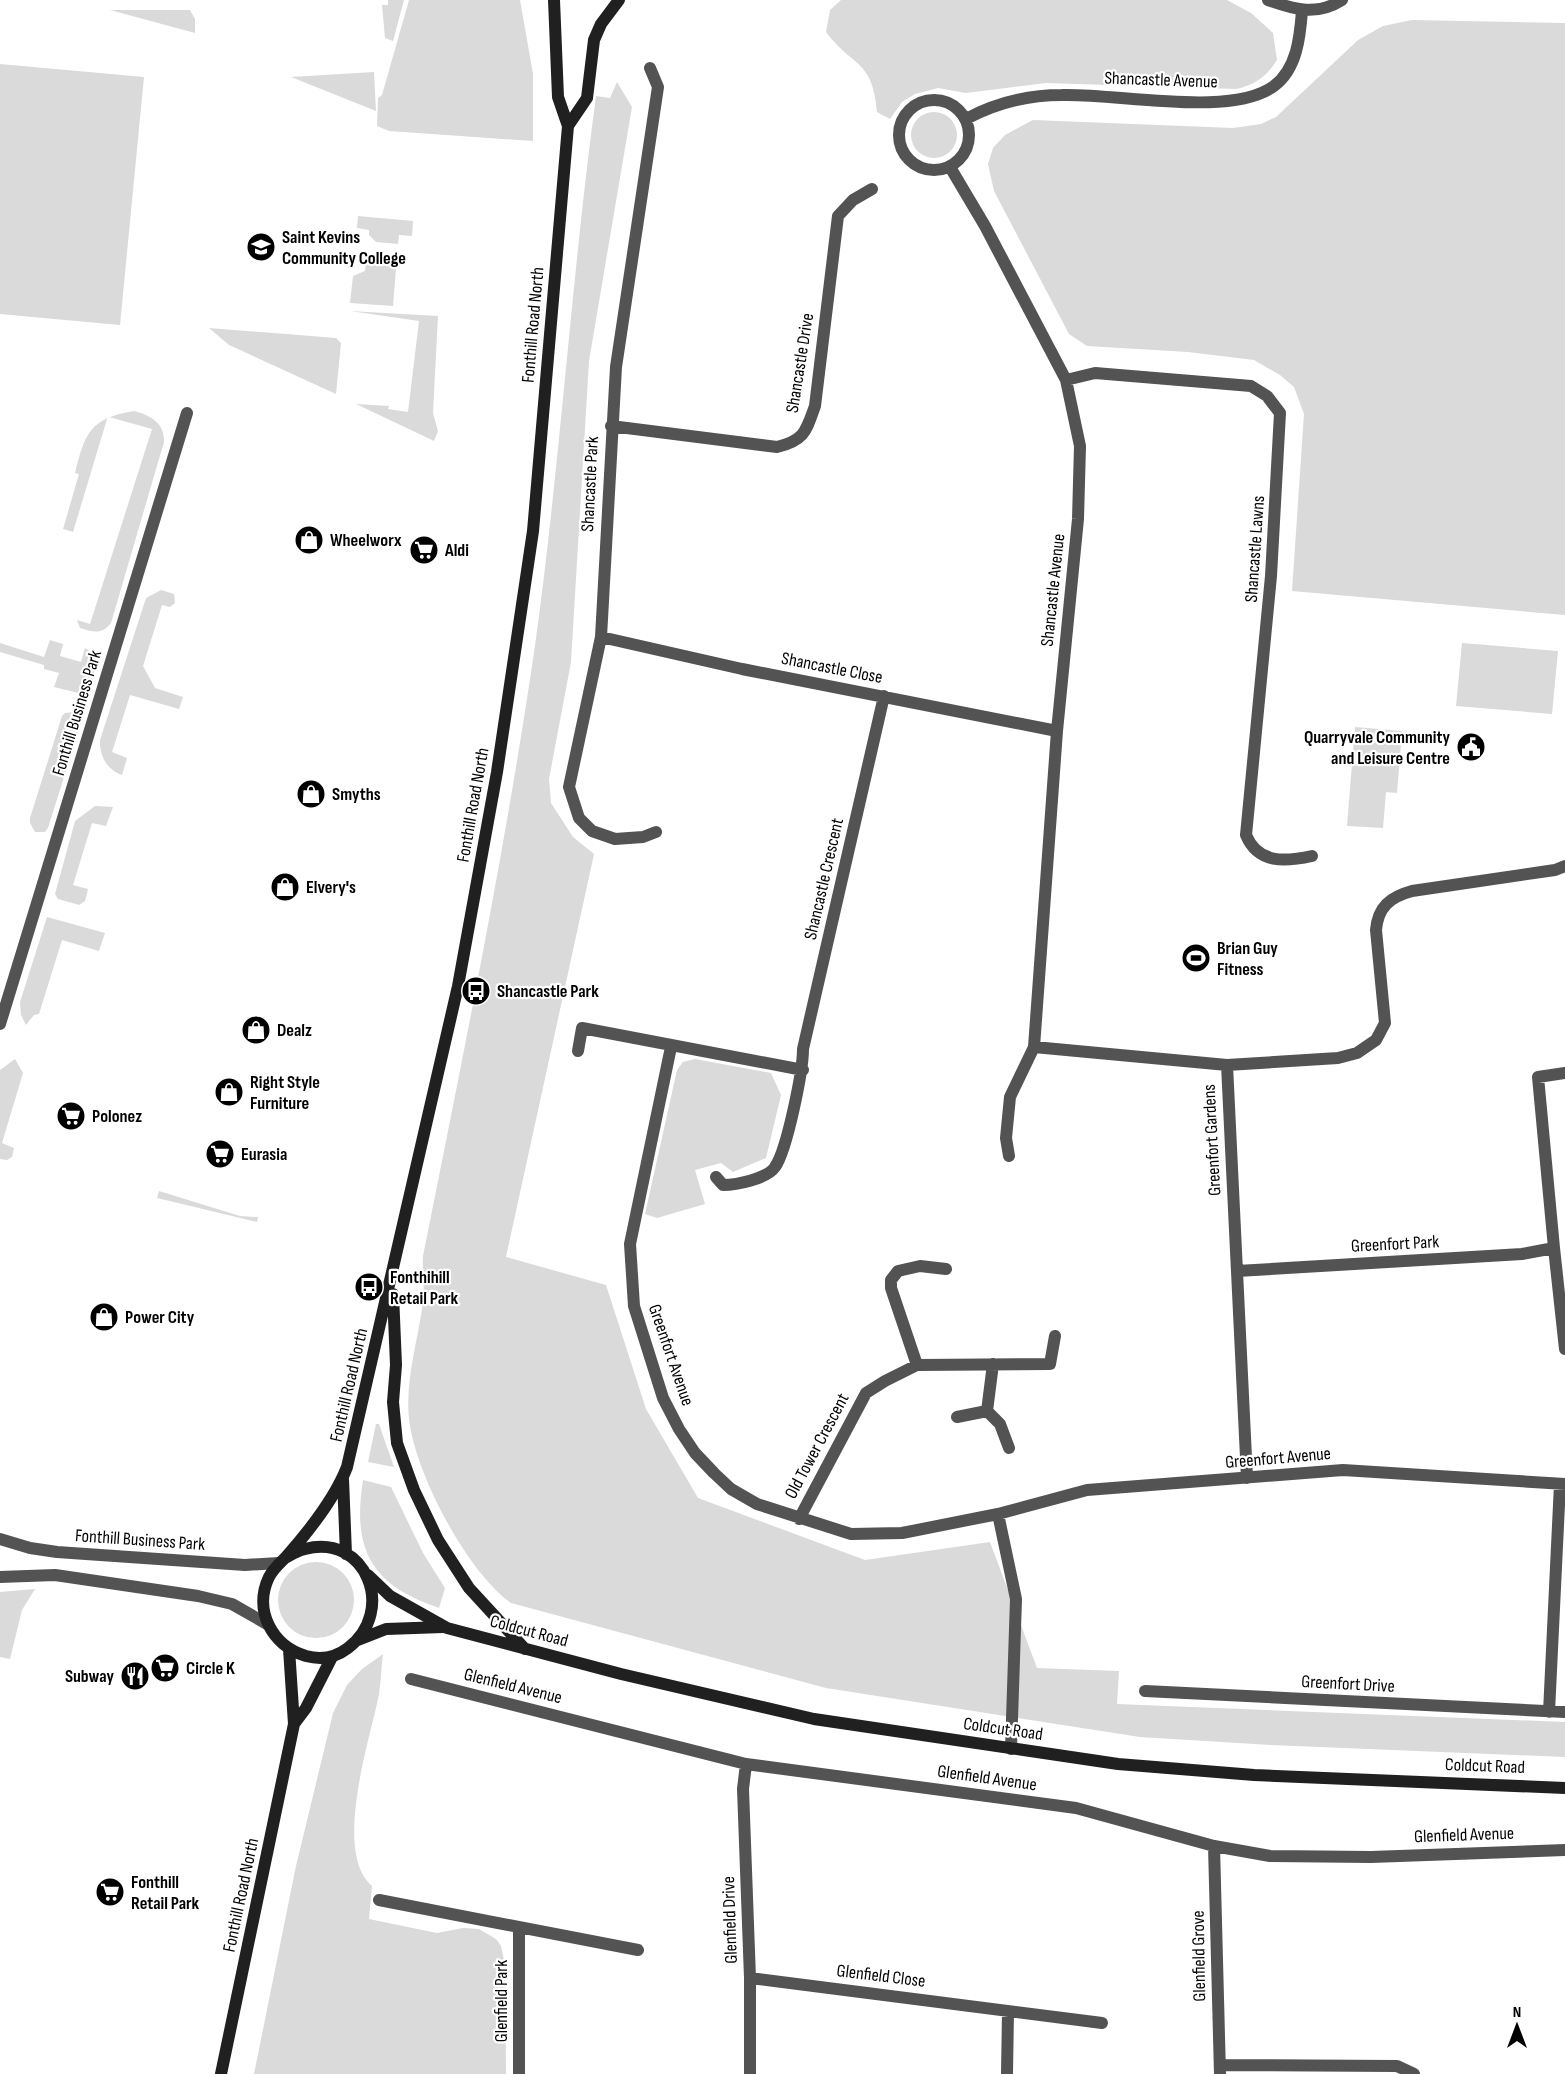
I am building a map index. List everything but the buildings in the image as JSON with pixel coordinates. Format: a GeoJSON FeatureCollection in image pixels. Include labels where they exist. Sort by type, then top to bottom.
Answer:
{"type":"FeatureCollection","features":[{"type":"Feature","properties":{"kind":"main road","name":"Fonthill Road North"},"geometry":{"type":"LineString","coordinates":[[346,1554],[343,1479],[393,1277],[458,986],[500,752],[534,525],[568,126],[558,97],[554,0]]}},
{"type":"Feature","properties":{"kind":"main road","name":"Fonthill Road North"},"geometry":{"type":"LineString","coordinates":[[568,126],[587,98],[594,40],[601,24],[619,0]]}},
{"type":"Feature","properties":{"kind":"main road"},"geometry":{"type":"LineString","coordinates":[[393,1277],[396,1365],[393,1402],[397,1443],[414,1490],[438,1540],[468,1588],[525,1649]]}},
{"type":"Feature","properties":{"kind":"main road","name":"Fonthill Road North"},"geometry":{"type":"LineString","coordinates":[[267,1624],[263,1594],[269,1577],[343,1479]]}},
{"type":"Feature","properties":{"kind":"main road"},"geometry":{"type":"LineString","coordinates":[[282,1560],[304,1549],[317,1547],[346,1554],[390,1596],[447,1628]]}},
{"type":"Feature","properties":{"kind":"main road","name":"Fonthill Road North"},"geometry":{"type":"LineString","coordinates":[[294,1724],[306,1708],[332,1657],[358,1640],[369,1625],[373,1609],[373,1592],[365,1572]]}},
{"type":"Feature","properties":{"kind":"main road"},"geometry":{"type":"LineString","coordinates":[[267,1624],[279,1641],[289,1649],[320,1659],[332,1657]]}},
{"type":"Feature","properties":{"kind":"main road"},"geometry":{"type":"LineString","coordinates":[[358,1640],[386,1629],[447,1628]]}},
{"type":"Feature","properties":{"kind":"main road","name":"Coldcut Road"},"geometry":{"type":"LineString","coordinates":[[447,1628],[814,1719],[1011,1749],[1118,1764],[1254,1775],[1565,1788]]}},
{"type":"Feature","properties":{"kind":"main road","name":"Fonthill Road North"},"geometry":{"type":"LineString","coordinates":[[221,2074],[294,1724],[289,1649]]}},
{"type":"Feature","properties":{"kind":"street"},"geometry":{"type":"LineString","coordinates":[[1268,0],[1302,11],[1317,11],[1342,0]]}},
{"type":"Feature","properties":{"kind":"street","name":"Shancastle Avenue"},"geometry":{"type":"LineString","coordinates":[[966,119],[1005,102],[1062,94],[1201,102],[1237,100],[1255,96],[1276,84],[1299,47],[1302,11]]}},
{"type":"Feature","properties":{"kind":"street","name":"Shancastle Park"},"geometry":{"type":"LineString","coordinates":[[650,68],[658,87],[616,367],[601,637],[569,787],[579,818],[592,831],[615,838],[643,837],[656,832]]}},
{"type":"Feature","properties":{"kind":"street"},"geometry":{"type":"LineString","coordinates":[[939,100],[959,110],[966,119],[969,141],[960,160],[950,167],[929,170],[910,161],[899,142],[902,120],[917,104],[939,100]]}},
{"type":"Feature","properties":{"kind":"street","name":"Shancastle Avenue"},"geometry":{"type":"LineString","coordinates":[[950,167],[985,226],[1066,380],[1080,446],[1078,519],[1058,731],[1034,1047],[1010,1097],[1006,1138],[1010,1156]]}},
{"type":"Feature","properties":{"kind":"street","name":"Shancastle Drive"},"geometry":{"type":"LineString","coordinates":[[611,426],[777,447],[790,443],[805,434],[815,406],[838,216],[853,200],[872,189]]}},
{"type":"Feature","properties":{"kind":"street","name":"Shancastle Lawns"},"geometry":{"type":"LineString","coordinates":[[1066,380],[1095,373],[1251,386],[1261,390],[1280,413],[1270,588],[1246,835],[1250,844],[1260,854],[1273,860],[1290,861],[1312,856]]}},
{"type":"Feature","properties":{"kind":"street","name":"Fonthill Business Park"},"geometry":{"type":"LineString","coordinates":[[0,1024],[188,413]]}},
{"type":"Feature","properties":{"kind":"street","name":"Shancastle Close"},"geometry":{"type":"LineString","coordinates":[[601,637],[1058,731]]}},
{"type":"Feature","properties":{"kind":"street","name":"Shancastle Crescent"},"geometry":{"type":"LineString","coordinates":[[716,1177],[723,1185],[734,1185],[774,1169],[782,1150],[803,1070],[803,1049],[884,696]]}},
{"type":"Feature","properties":{"kind":"street","name":"Greenfort Gardens"},"geometry":{"type":"LineString","coordinates":[[1247,1478],[1227,1065],[1338,1058],[1357,1053],[1376,1040],[1383,1030],[1386,1015],[1376,930],[1377,918],[1384,906],[1395,896],[1412,891],[1556,870],[1565,866]]}},
{"type":"Feature","properties":{"kind":"street"},"geometry":{"type":"LineString","coordinates":[[578,1051],[582,1028],[671,1047],[803,1070]]}},
{"type":"Feature","properties":{"kind":"street","name":"Greenfort Avenue"},"geometry":{"type":"LineString","coordinates":[[671,1047],[630,1244],[634,1306],[663,1398],[695,1453],[731,1489],[772,1510],[851,1533],[902,1533],[998,1514],[1087,1490],[1343,1470],[1562,1484]]}},
{"type":"Feature","properties":{"kind":"street"},"geometry":{"type":"LineString","coordinates":[[1034,1047],[1227,1065]]}},
{"type":"Feature","properties":{"kind":"street"},"geometry":{"type":"LineString","coordinates":[[1565,1073],[1538,1077],[1565,1348]]}},
{"type":"Feature","properties":{"kind":"street","name":"Greenfort Park"},"geometry":{"type":"LineString","coordinates":[[1237,1271],[1522,1254],[1554,1248]]}},
{"type":"Feature","properties":{"kind":"street"},"geometry":{"type":"LineString","coordinates":[[917,1365],[891,1288],[891,1280],[898,1271],[920,1266],[946,1269]]}},
{"type":"Feature","properties":{"kind":"street","name":"Old Tower Crescent"},"geometry":{"type":"LineString","coordinates":[[799,1519],[866,1393],[917,1365],[1050,1364],[1055,1336]]}},
{"type":"Feature","properties":{"kind":"street"},"geometry":{"type":"LineString","coordinates":[[987,1411],[993,1364]]}},
{"type":"Feature","properties":{"kind":"street"},"geometry":{"type":"LineString","coordinates":[[957,1417],[987,1411]]}},
{"type":"Feature","properties":{"kind":"street"},"geometry":{"type":"LineString","coordinates":[[987,1411],[1000,1424],[1009,1448]]}},
{"type":"Feature","properties":{"kind":"street"},"geometry":{"type":"LineString","coordinates":[[1549,1712],[1562,1484]]}},
{"type":"Feature","properties":{"kind":"street"},"geometry":{"type":"LineString","coordinates":[[998,1514],[1016,1599],[1011,1749]]}},
{"type":"Feature","properties":{"kind":"street","name":"Fonthill Business Park"},"geometry":{"type":"LineString","coordinates":[[0,1539],[36,1550],[78,1554],[245,1565],[282,1560]]}},
{"type":"Feature","properties":{"kind":"street"},"geometry":{"type":"LineString","coordinates":[[0,1577],[55,1575],[198,1596],[232,1604],[267,1624]]}},
{"type":"Feature","properties":{"kind":"street","name":"Glenfield Avenue"},"geometry":{"type":"LineString","coordinates":[[411,1679],[746,1764],[1076,1808],[1214,1846],[1281,1856],[1371,1857],[1565,1850]]}},
{"type":"Feature","properties":{"kind":"street","name":"Greenfort Drive"},"geometry":{"type":"LineString","coordinates":[[1145,1691],[1565,1712]]}},
{"type":"Feature","properties":{"kind":"street","name":"Glenfield Drive"},"geometry":{"type":"LineString","coordinates":[[746,1764],[743,1789],[750,1978],[750,2074]]}},
{"type":"Feature","properties":{"kind":"street","name":"Glenfield Grove"},"geometry":{"type":"LineString","coordinates":[[1214,1846],[1220,2069],[1397,2066],[1414,2074]]}},
{"type":"Feature","properties":{"kind":"street"},"geometry":{"type":"LineString","coordinates":[[379,1900],[638,1950]]}},
{"type":"Feature","properties":{"kind":"street","name":"Glenfield Park"},"geometry":{"type":"LineString","coordinates":[[519,1927],[519,2074]]}},
{"type":"Feature","properties":{"kind":"street","name":"Glenfield Close"},"geometry":{"type":"LineString","coordinates":[[750,1978],[1102,2023]]}},
{"type":"Feature","properties":{"kind":"street"},"geometry":{"type":"LineString","coordinates":[[1007,2074],[1008,2012]]}},
{"type":"Feature","properties":{"kind":"shaded area"},"geometry":{"type":"Polygon","coordinates":[[[388,0],[404,0],[393,41],[385,38],[382,5],[388,5],[388,0]]]}},
{"type":"Feature","properties":{"kind":"shaded area"},"geometry":{"type":"Polygon","coordinates":[[[409,0],[520,0],[533,74],[533,141],[389,131],[377,126],[378,98],[382,95],[409,0]]]}},
{"type":"Feature","properties":{"kind":"shaded area"},"geometry":{"type":"Polygon","coordinates":[[[841,0],[1227,0],[1251,13],[1273,33],[1277,60],[1260,79],[1236,89],[1046,83],[966,93],[938,88],[915,94],[902,102],[890,119],[877,112],[875,95],[866,73],[826,32],[830,10],[841,0]]]}},
{"type":"Feature","properties":{"kind":"shaded area"},"geometry":{"type":"Polygon","coordinates":[[[110,10],[190,10],[195,19],[195,33],[110,10]]]}},
{"type":"Feature","properties":{"kind":"shaded area"},"geometry":{"type":"Polygon","coordinates":[[[1412,20],[1565,23],[1565,615],[1292,591],[1304,414],[1294,387],[1280,375],[1254,360],[1188,352],[1087,346],[1069,334],[994,191],[988,164],[993,148],[1005,135],[1033,120],[1233,128],[1261,124],[1276,117],[1358,40],[1383,26],[1412,20]]]}},
{"type":"Feature","properties":{"kind":"shaded area"},"geometry":{"type":"Polygon","coordinates":[[[0,64],[144,77],[120,325],[0,314],[0,64]]]}},
{"type":"Feature","properties":{"kind":"shaded area"},"geometry":{"type":"Polygon","coordinates":[[[374,72],[376,111],[291,77],[374,72]]]}},
{"type":"Feature","properties":{"kind":"shaded area"},"geometry":{"type":"Polygon","coordinates":[[[617,82],[632,107],[589,361],[571,662],[549,779],[551,803],[573,837],[594,854],[506,1257],[606,1285],[646,1409],[698,1498],[865,1560],[990,1542],[1037,1668],[1119,1671],[1117,1704],[1565,1722],[1565,1757],[1271,1745],[1140,1737],[826,1688],[511,1603],[477,1569],[446,1520],[421,1466],[409,1419],[410,1375],[424,1296],[423,1256],[496,880],[534,653],[596,96],[610,98],[617,82]]]}},
{"type":"Feature","properties":{"kind":"shaded area"},"geometry":{"type":"Polygon","coordinates":[[[934,112],[950,119],[957,135],[950,151],[934,158],[918,151],[911,135],[918,119],[934,112]]]}},
{"type":"Feature","properties":{"kind":"shaded area"},"geometry":{"type":"Polygon","coordinates":[[[358,216],[413,221],[412,236],[399,235],[398,244],[376,242],[369,235],[369,230],[357,228],[358,216]]]}},
{"type":"Feature","properties":{"kind":"shaded area"},"geometry":{"type":"Polygon","coordinates":[[[367,254],[397,256],[393,306],[350,303],[353,276],[365,271],[367,254]]]}},
{"type":"Feature","properties":{"kind":"shaded area"},"geometry":{"type":"Polygon","coordinates":[[[350,311],[438,316],[433,413],[438,431],[434,441],[356,404],[389,406],[388,409],[408,412],[419,321],[350,311]]]}},
{"type":"Feature","properties":{"kind":"shaded area"},"geometry":{"type":"Polygon","coordinates":[[[209,328],[336,338],[341,343],[336,394],[229,345],[209,328]]]}},
{"type":"Feature","properties":{"kind":"shaded area"},"geometry":{"type":"Polygon","coordinates":[[[134,411],[146,415],[159,425],[164,435],[164,442],[111,623],[101,631],[93,631],[80,628],[77,620],[90,624],[152,429],[110,417],[134,411]]]}},
{"type":"Feature","properties":{"kind":"shaded area"},"geometry":{"type":"Polygon","coordinates":[[[108,418],[73,532],[63,529],[79,474],[75,473],[82,447],[92,430],[108,418]]]}},
{"type":"Feature","properties":{"kind":"shaded area"},"geometry":{"type":"Polygon","coordinates":[[[161,590],[174,594],[175,603],[170,607],[162,605],[143,666],[155,688],[183,697],[179,709],[130,695],[112,752],[127,758],[122,775],[108,766],[101,751],[100,740],[146,598],[161,590]]]}},
{"type":"Feature","properties":{"kind":"shaded area"},"geometry":{"type":"Polygon","coordinates":[[[50,640],[63,644],[60,656],[81,662],[85,648],[94,654],[97,665],[86,695],[54,687],[59,673],[44,669],[44,665],[0,652],[0,643],[44,657],[50,640]]]}},
{"type":"Feature","properties":{"kind":"shaded area"},"geometry":{"type":"Polygon","coordinates":[[[1462,643],[1558,651],[1552,714],[1456,706],[1462,643]]]}},
{"type":"Feature","properties":{"kind":"shaded area"},"geometry":{"type":"Polygon","coordinates":[[[74,712],[81,718],[81,723],[48,828],[45,832],[35,832],[30,818],[62,716],[65,713],[74,712]]]}},
{"type":"Feature","properties":{"kind":"shaded area"},"geometry":{"type":"Polygon","coordinates":[[[1355,727],[1402,731],[1397,793],[1386,792],[1383,828],[1347,826],[1355,727]]]}},
{"type":"Feature","properties":{"kind":"shaded area"},"geometry":{"type":"Polygon","coordinates":[[[95,806],[113,807],[106,826],[92,823],[73,885],[88,889],[85,901],[79,905],[58,899],[55,894],[75,821],[95,806]]]}},
{"type":"Feature","properties":{"kind":"shaded area"},"geometry":{"type":"Polygon","coordinates":[[[47,917],[105,933],[99,951],[62,940],[39,1014],[34,1015],[26,1025],[21,1015],[20,1002],[47,917]]]}},
{"type":"Feature","properties":{"kind":"shaded area"},"geometry":{"type":"Polygon","coordinates":[[[15,1059],[23,1073],[2,1143],[14,1148],[12,1157],[7,1160],[0,1159],[0,1070],[15,1059]]]}},
{"type":"Feature","properties":{"kind":"shaded area"},"geometry":{"type":"Polygon","coordinates":[[[695,1059],[771,1073],[781,1095],[766,1158],[733,1172],[721,1163],[695,1170],[705,1204],[657,1218],[645,1214],[677,1070],[683,1062],[695,1059]]]}},
{"type":"Feature","properties":{"kind":"shaded area"},"geometry":{"type":"Polygon","coordinates":[[[159,1191],[240,1216],[258,1217],[257,1222],[157,1198],[159,1191]]]}},
{"type":"Feature","properties":{"kind":"shaded area"},"geometry":{"type":"Polygon","coordinates":[[[376,1424],[379,1424],[394,1467],[368,1462],[376,1424]]]}},
{"type":"Feature","properties":{"kind":"shaded area"},"geometry":{"type":"Polygon","coordinates":[[[363,1480],[391,1487],[423,1553],[445,1588],[439,1608],[397,1588],[382,1576],[371,1562],[364,1545],[361,1526],[360,1505],[363,1480]]]}},
{"type":"Feature","properties":{"kind":"shaded area"},"geometry":{"type":"Polygon","coordinates":[[[316,1562],[330,1565],[343,1573],[351,1586],[354,1600],[351,1614],[343,1627],[330,1635],[316,1638],[302,1635],[289,1627],[281,1614],[278,1600],[281,1586],[289,1573],[302,1565],[316,1562]]]}},
{"type":"Feature","properties":{"kind":"shaded area"},"geometry":{"type":"Polygon","coordinates":[[[35,1589],[22,1610],[10,1659],[0,1657],[0,1592],[35,1589]]]}},
{"type":"Feature","properties":{"kind":"shaded area"},"geometry":{"type":"Polygon","coordinates":[[[383,1654],[379,1694],[362,1768],[354,1824],[355,1849],[361,1870],[372,1886],[369,1919],[437,1933],[463,1928],[479,1929],[496,1939],[501,1946],[505,1965],[506,2074],[254,2074],[296,1866],[333,1713],[347,1685],[362,1669],[383,1654]]]}},
{"type":"Feature","properties":{"kind":"place","name":"Saint Kevins Community College"},"geometry":{"type":"Point","coordinates":[261,247]}},
{"type":"Feature","properties":{"kind":"place","name":"Wheelworx"},"geometry":{"type":"Point","coordinates":[309,540]}},
{"type":"Feature","properties":{"kind":"place","name":"Aldi"},"geometry":{"type":"Point","coordinates":[424,550]}},
{"type":"Feature","properties":{"kind":"place","name":"Quarryvale Community and Leisure Centre"},"geometry":{"type":"Point","coordinates":[1471,747]}},
{"type":"Feature","properties":{"kind":"place","name":"Smyths"},"geometry":{"type":"Point","coordinates":[311,794]}},
{"type":"Feature","properties":{"kind":"place","name":"Elvery's"},"geometry":{"type":"Point","coordinates":[285,887]}},
{"type":"Feature","properties":{"kind":"place","name":"Brian Guy Fitness"},"geometry":{"type":"Point","coordinates":[1196,958]}},
{"type":"Feature","properties":{"kind":"place","name":"Shancastle Park"},"geometry":{"type":"Point","coordinates":[476,991]}},
{"type":"Feature","properties":{"kind":"place","name":"Dealz"},"geometry":{"type":"Point","coordinates":[256,1030]}},
{"type":"Feature","properties":{"kind":"place","name":"Right Style Furniture"},"geometry":{"type":"Point","coordinates":[229,1092]}},
{"type":"Feature","properties":{"kind":"place","name":"Polonez"},"geometry":{"type":"Point","coordinates":[71,1116]}},
{"type":"Feature","properties":{"kind":"place","name":"Eurasia"},"geometry":{"type":"Point","coordinates":[220,1154]}},
{"type":"Feature","properties":{"kind":"place","name":"Fonthihill Retail Park"},"geometry":{"type":"Point","coordinates":[369,1287]}},
{"type":"Feature","properties":{"kind":"place","name":"Power City"},"geometry":{"type":"Point","coordinates":[104,1317]}},
{"type":"Feature","properties":{"kind":"place","name":"Circle K"},"geometry":{"type":"Point","coordinates":[165,1668]}},
{"type":"Feature","properties":{"kind":"place","name":"Subway"},"geometry":{"type":"Point","coordinates":[135,1676]}},
{"type":"Feature","properties":{"kind":"place","name":"Fonthill Retail Park"},"geometry":{"type":"Point","coordinates":[110,1892]}}]}
